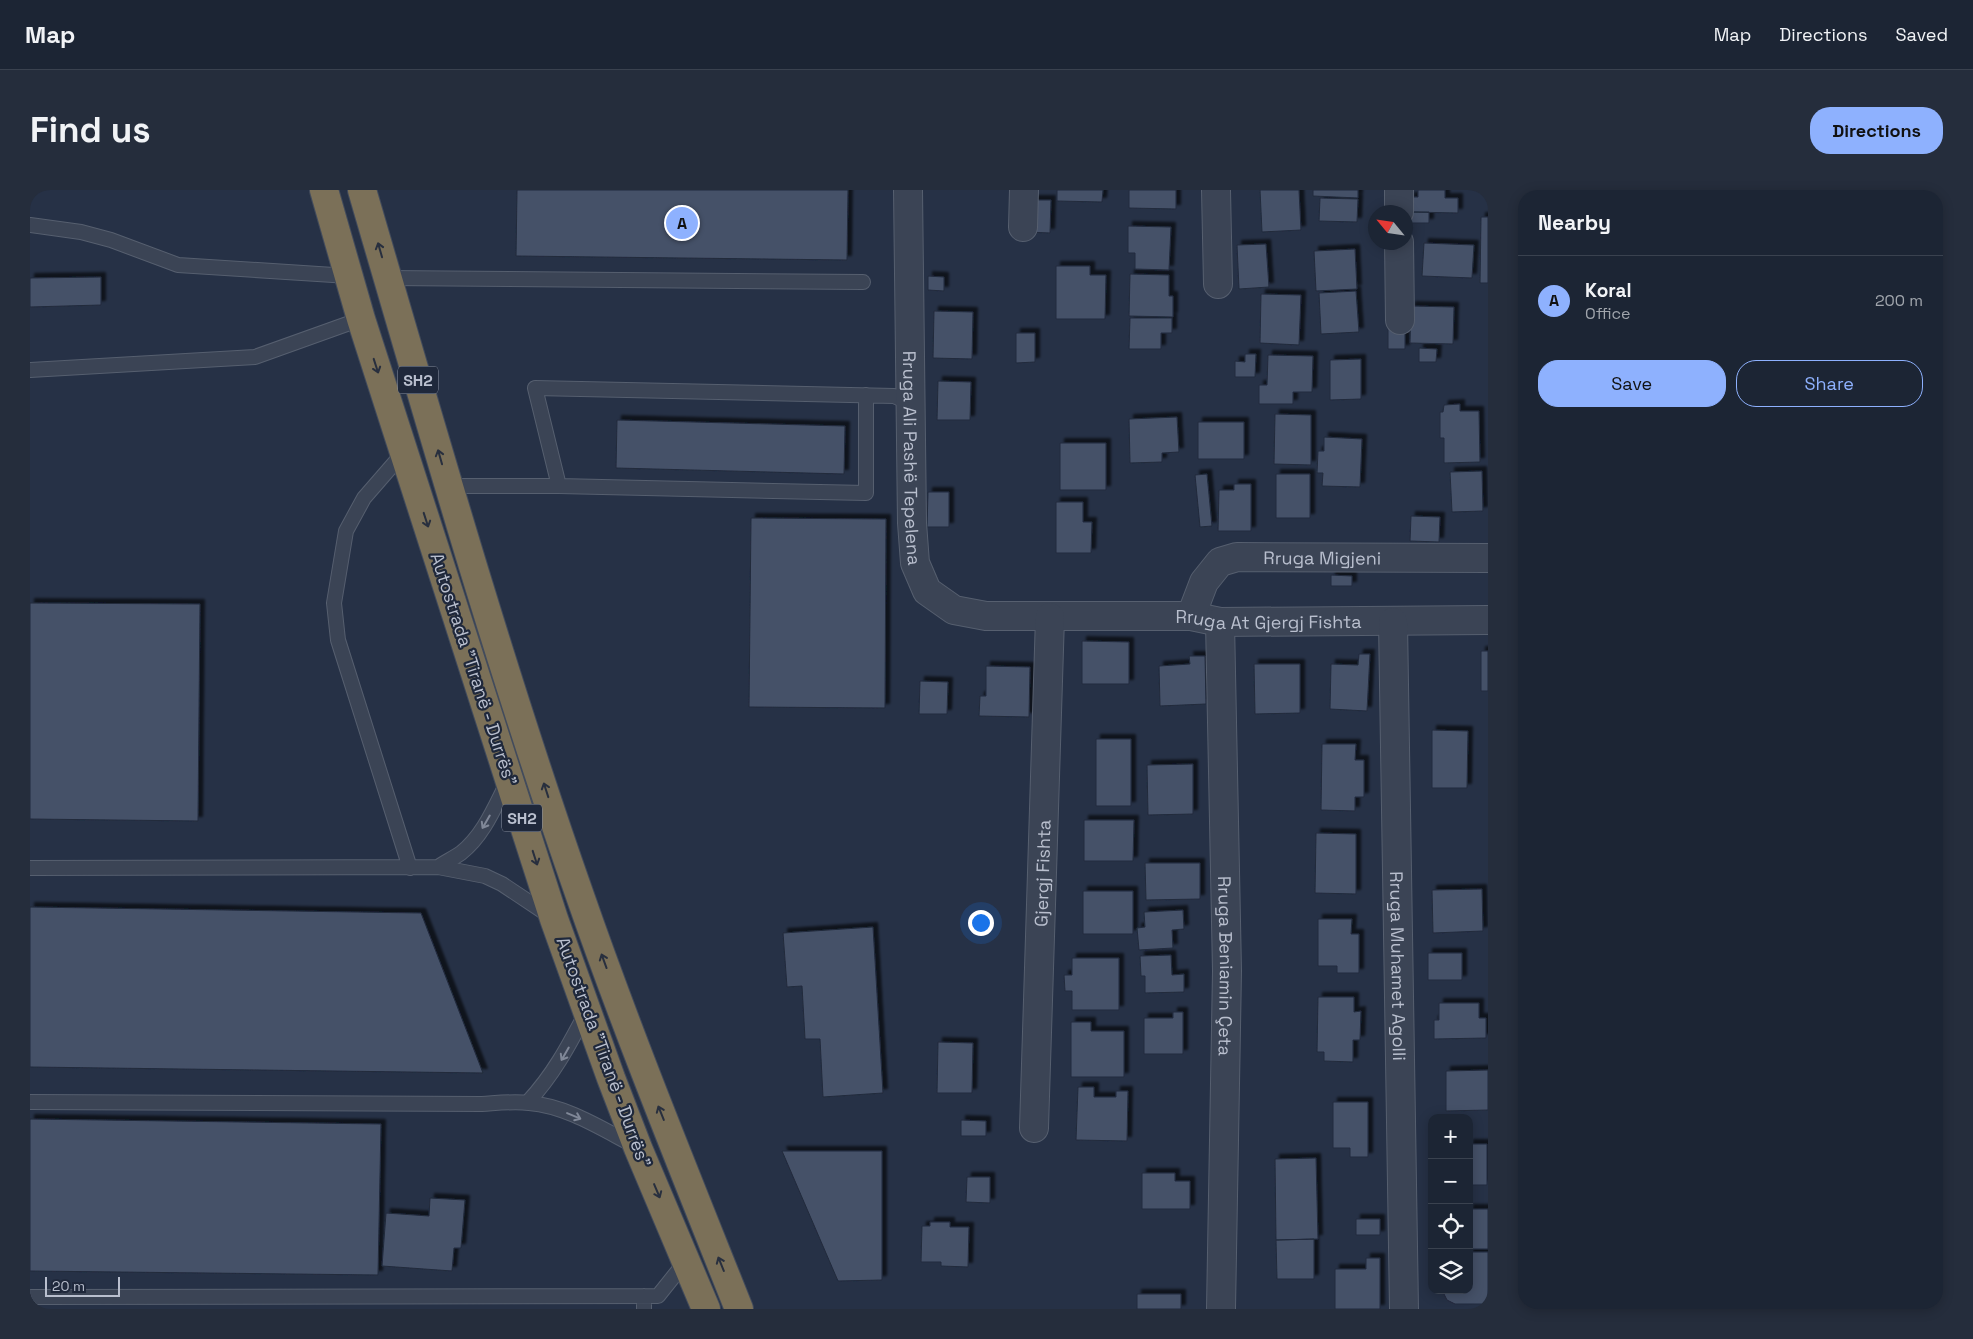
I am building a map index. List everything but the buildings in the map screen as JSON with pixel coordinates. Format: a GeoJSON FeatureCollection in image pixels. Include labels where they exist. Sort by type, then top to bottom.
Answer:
{"type":"FeatureCollection","features":[{"type":"Feature","properties":{"kind":"highway","name":"Autostrada \"Tiranë - Durrës\""},"geometry":{"type":"LineString","coordinates":[[324,190],[361,319],[554,919],[638,1148],[706,1309]]}},
{"type":"Feature","properties":{"kind":"highway","name":"Autostrada \"Tiranë - Durrës\""},"geometry":{"type":"LineString","coordinates":[[362,190],[474,570],[579,892],[641,1062],[739,1309]]}},
{"type":"Feature","properties":{"kind":"street","name":"Rruga Ali Pashë Tepelena"},"geometry":{"type":"LineString","coordinates":[[908,190],[912,523],[915,564],[927,591],[954,610],[986,616],[1050,618]]}},
{"type":"Feature","properties":{"kind":"street"},"geometry":{"type":"LineString","coordinates":[[1023,227],[1024,190]]}},
{"type":"Feature","properties":{"kind":"street"},"geometry":{"type":"LineString","coordinates":[[1216,190],[1218,284]]}},
{"type":"Feature","properties":{"kind":"street"},"geometry":{"type":"LineString","coordinates":[[1398,190],[1399,205]]}},
{"type":"Feature","properties":{"kind":"street"},"geometry":{"type":"LineString","coordinates":[[1399,250],[1400,320]]}},
{"type":"Feature","properties":{"kind":"street","name":"Rruga Migjeni"},"geometry":{"type":"LineString","coordinates":[[1191,616],[1204,582],[1220,562],[1237,557],[1488,558]]}},
{"type":"Feature","properties":{"kind":"street","name":"Rruga At Gjergj Fishta"},"geometry":{"type":"LineString","coordinates":[[1050,618],[1191,616],[1220,622],[1488,620]]}},
{"type":"Feature","properties":{"kind":"street","name":"Gjergj Fishta"},"geometry":{"type":"LineString","coordinates":[[1034,1128],[1050,618]]}},
{"type":"Feature","properties":{"kind":"street","name":"Rruga Beniamin Çeta"},"geometry":{"type":"LineString","coordinates":[[1220,622],[1227,971],[1221,1309]]}},
{"type":"Feature","properties":{"kind":"street","name":"Rruga Muhamet Agolli"},"geometry":{"type":"LineString","coordinates":[[1393,622],[1404,1309]]}},
{"type":"Feature","properties":{"kind":"lane"},"geometry":{"type":"LineString","coordinates":[[30,225],[81,232],[112,240],[178,265],[349,276]]}},
{"type":"Feature","properties":{"kind":"lane"},"geometry":{"type":"LineString","coordinates":[[388,278],[862,282]]}},
{"type":"Feature","properties":{"kind":"lane"},"geometry":{"type":"LineString","coordinates":[[30,370],[255,357],[361,319]]}},
{"type":"Feature","properties":{"kind":"lane"},"geometry":{"type":"LineString","coordinates":[[559,486],[535,388],[894,396],[910,403]]}},
{"type":"Feature","properties":{"kind":"lane"},"geometry":{"type":"LineString","coordinates":[[449,486],[559,486],[866,494],[866,395]]}},
{"type":"Feature","properties":{"kind":"lane"},"geometry":{"type":"LineString","coordinates":[[404,452],[364,498],[346,531],[334,602],[338,640],[410,868]]}},
{"type":"Feature","properties":{"kind":"lane"},"geometry":{"type":"LineString","coordinates":[[438,867],[461,853],[476,839],[509,779]]}},
{"type":"Feature","properties":{"kind":"lane"},"geometry":{"type":"LineString","coordinates":[[30,868],[438,867],[485,876],[502,884],[554,919]]}},
{"type":"Feature","properties":{"kind":"lane"},"geometry":{"type":"LineString","coordinates":[[528,1102],[563,1057],[588,1011]]}},
{"type":"Feature","properties":{"kind":"lane"},"geometry":{"type":"LineString","coordinates":[[30,1102],[482,1104],[528,1102],[553,1108],[579,1118],[638,1148]]}},
{"type":"Feature","properties":{"kind":"lane"},"geometry":{"type":"LineString","coordinates":[[30,1297],[644,1303],[658,1296],[686,1260]]}},
{"type":"Feature","properties":{"kind":"place","name":"Koral"},"geometry":{"type":"Point","coordinates":[682,223]}}]}
